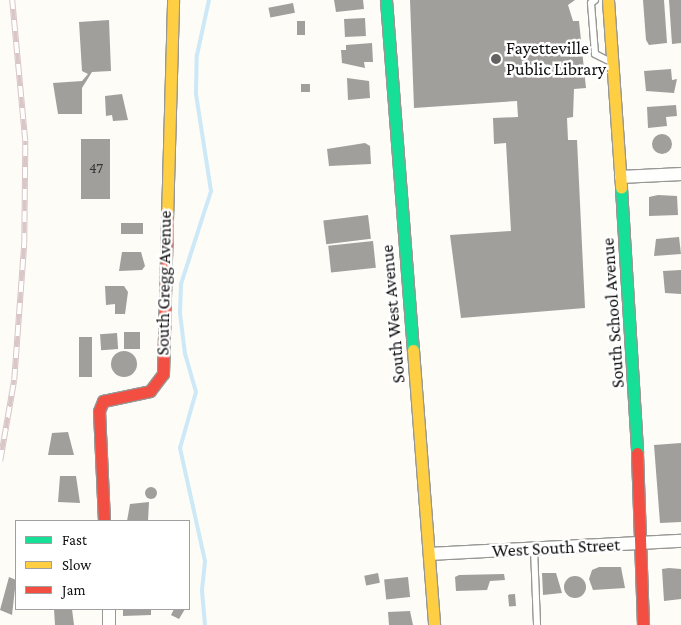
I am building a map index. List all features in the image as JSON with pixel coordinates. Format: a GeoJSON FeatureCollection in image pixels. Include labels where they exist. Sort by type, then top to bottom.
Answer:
{"type":"FeatureCollection","features":[{"type":"Feature","properties":{"kind":"street","name":"South Gregg Avenue"},"geometry":{"type":"LineString","coordinates":[[104,520],[99,411],[103,401],[150,391],[163,374],[173,0]]}},
{"type":"Feature","properties":{"kind":"street","name":"South West Avenue"},"geometry":{"type":"LineString","coordinates":[[386,0],[398,192],[430,554],[434,625]]}},
{"type":"Feature","properties":{"kind":"street","name":"South School Avenue"},"geometry":{"type":"LineString","coordinates":[[608,0],[614,63],[636,409],[643,625]]}},
{"type":"Feature","properties":{"kind":"street"},"geometry":{"type":"LineString","coordinates":[[621,178],[681,174]]}},
{"type":"Feature","properties":{"kind":"street","name":"West South Street"},"geometry":{"type":"LineString","coordinates":[[430,554],[681,541]]}},
{"type":"Feature","properties":{"kind":"street"},"geometry":{"type":"LineString","coordinates":[[108,610],[109,625]]}},
{"type":"Feature","properties":{"kind":"lane"},"geometry":{"type":"LineString","coordinates":[[595,0],[591,4],[595,54],[614,63]]}},
{"type":"Feature","properties":{"kind":"lane"},"geometry":{"type":"LineString","coordinates":[[534,549],[537,625]]}},
{"type":"Feature","properties":{"kind":"building"},"geometry":{"type":"Polygon","coordinates":[[[334,0],[363,0],[364,9],[336,12],[334,0]]]}},
{"type":"Feature","properties":{"kind":"building"},"geometry":{"type":"Polygon","coordinates":[[[410,0],[575,0],[568,5],[573,21],[579,21],[586,88],[574,89],[573,117],[567,118],[568,140],[577,140],[585,308],[461,318],[450,235],[511,231],[506,143],[494,144],[493,118],[518,117],[517,101],[414,108],[410,0]]]}},
{"type":"Feature","properties":{"kind":"building"},"geometry":{"type":"Polygon","coordinates":[[[643,0],[664,0],[667,43],[649,45],[646,40],[643,0]]]}},
{"type":"Feature","properties":{"kind":"building"},"geometry":{"type":"Polygon","coordinates":[[[669,0],[681,0],[681,43],[672,44],[669,0]]]}},
{"type":"Feature","properties":{"kind":"building"},"geometry":{"type":"Polygon","coordinates":[[[293,3],[295,13],[270,18],[268,8],[293,3]]]}},
{"type":"Feature","properties":{"kind":"building"},"geometry":{"type":"Polygon","coordinates":[[[365,18],[366,36],[345,37],[344,19],[365,18]]]}},
{"type":"Feature","properties":{"kind":"building"},"geometry":{"type":"Polygon","coordinates":[[[109,20],[111,71],[92,72],[82,88],[82,114],[58,114],[53,83],[82,81],[88,74],[82,71],[79,22],[109,20]]]}},
{"type":"Feature","properties":{"kind":"building"},"geometry":{"type":"Polygon","coordinates":[[[297,21],[305,21],[305,35],[297,35],[297,21]]]}},
{"type":"Feature","properties":{"kind":"building"},"geometry":{"type":"Polygon","coordinates":[[[372,43],[373,62],[364,62],[365,68],[342,63],[341,50],[346,50],[346,45],[372,43]]]}},
{"type":"Feature","properties":{"kind":"building"},"geometry":{"type":"Polygon","coordinates":[[[671,69],[672,80],[677,79],[674,93],[646,91],[644,71],[671,69]]]}},
{"type":"Feature","properties":{"kind":"building"},"geometry":{"type":"Polygon","coordinates":[[[347,78],[369,81],[370,98],[348,100],[347,78]]]}},
{"type":"Feature","properties":{"kind":"building"},"geometry":{"type":"Polygon","coordinates":[[[301,84],[310,84],[310,92],[301,92],[301,84]]]}},
{"type":"Feature","properties":{"kind":"building"},"geometry":{"type":"Polygon","coordinates":[[[122,94],[128,120],[113,121],[112,115],[106,116],[105,96],[122,94]]]}},
{"type":"Feature","properties":{"kind":"building"},"geometry":{"type":"Polygon","coordinates":[[[676,105],[677,116],[666,117],[667,126],[648,128],[647,107],[676,105]]]}},
{"type":"Feature","properties":{"kind":"building"},"geometry":{"type":"Polygon","coordinates":[[[662,134],[669,137],[672,144],[669,151],[662,154],[655,151],[652,144],[655,137],[662,134]]]}},
{"type":"Feature","properties":{"kind":"building"},"geometry":{"type":"Polygon","coordinates":[[[81,139],[110,139],[110,199],[81,199],[81,139]]]}},
{"type":"Feature","properties":{"kind":"building"},"geometry":{"type":"Polygon","coordinates":[[[365,143],[370,146],[371,164],[329,166],[327,149],[365,143]]]}},
{"type":"Feature","properties":{"kind":"building"},"geometry":{"type":"Polygon","coordinates":[[[658,195],[677,196],[678,215],[649,216],[649,197],[658,195]]]}},
{"type":"Feature","properties":{"kind":"building"},"geometry":{"type":"Polygon","coordinates":[[[368,215],[371,239],[326,244],[323,220],[368,215]]]}},
{"type":"Feature","properties":{"kind":"building"},"geometry":{"type":"Polygon","coordinates":[[[121,223],[143,223],[143,234],[121,234],[121,223]]]}},
{"type":"Feature","properties":{"kind":"building"},"geometry":{"type":"Polygon","coordinates":[[[679,237],[681,254],[654,256],[656,239],[679,237]]]}},
{"type":"Feature","properties":{"kind":"building"},"geometry":{"type":"Polygon","coordinates":[[[373,241],[376,268],[331,273],[328,246],[373,241]]]}},
{"type":"Feature","properties":{"kind":"building"},"geometry":{"type":"Polygon","coordinates":[[[122,252],[141,252],[145,266],[142,270],[119,271],[122,252]]]}},
{"type":"Feature","properties":{"kind":"building"},"geometry":{"type":"Polygon","coordinates":[[[681,270],[681,294],[665,293],[663,271],[681,270]]]}},
{"type":"Feature","properties":{"kind":"building"},"geometry":{"type":"Polygon","coordinates":[[[105,286],[124,286],[128,292],[125,314],[115,314],[115,304],[106,305],[105,286]]]}},
{"type":"Feature","properties":{"kind":"building"},"geometry":{"type":"Polygon","coordinates":[[[124,332],[140,332],[140,349],[124,349],[124,332]]]}},
{"type":"Feature","properties":{"kind":"building"},"geometry":{"type":"Polygon","coordinates":[[[117,333],[118,349],[101,350],[100,334],[117,333]]]}},
{"type":"Feature","properties":{"kind":"building"},"geometry":{"type":"Polygon","coordinates":[[[79,337],[92,337],[92,377],[79,377],[79,337]]]}},
{"type":"Feature","properties":{"kind":"building"},"geometry":{"type":"Polygon","coordinates":[[[124,351],[133,355],[137,364],[133,373],[124,377],[115,373],[111,364],[115,355],[124,351]]]}},
{"type":"Feature","properties":{"kind":"building"},"geometry":{"type":"Polygon","coordinates":[[[68,432],[74,455],[48,455],[52,433],[68,432]]]}},
{"type":"Feature","properties":{"kind":"building"},"geometry":{"type":"Polygon","coordinates":[[[681,443],[681,522],[660,523],[654,445],[681,443]]]}},
{"type":"Feature","properties":{"kind":"building"},"geometry":{"type":"Polygon","coordinates":[[[60,476],[76,476],[80,503],[58,502],[60,476]]]}},
{"type":"Feature","properties":{"kind":"building"},"geometry":{"type":"Polygon","coordinates":[[[151,487],[157,493],[151,499],[145,493],[151,487]]]}},
{"type":"Feature","properties":{"kind":"building"},"geometry":{"type":"Polygon","coordinates":[[[149,502],[148,520],[127,520],[130,504],[149,502]]]}},
{"type":"Feature","properties":{"kind":"building"},"geometry":{"type":"Polygon","coordinates":[[[599,567],[621,567],[625,588],[593,590],[589,579],[592,570],[599,567]]]}},
{"type":"Feature","properties":{"kind":"building"},"geometry":{"type":"Polygon","coordinates":[[[662,569],[681,569],[681,599],[664,601],[662,569]]]}},
{"type":"Feature","properties":{"kind":"building"},"geometry":{"type":"Polygon","coordinates":[[[378,573],[380,583],[366,585],[364,576],[378,573]]]}},
{"type":"Feature","properties":{"kind":"building"},"geometry":{"type":"Polygon","coordinates":[[[542,573],[556,573],[562,593],[543,595],[542,573]]]}},
{"type":"Feature","properties":{"kind":"building"},"geometry":{"type":"Polygon","coordinates":[[[504,574],[505,580],[490,581],[487,590],[456,591],[455,577],[459,575],[504,574]]]}},
{"type":"Feature","properties":{"kind":"building"},"geometry":{"type":"Polygon","coordinates":[[[571,576],[579,576],[586,583],[586,591],[579,598],[571,598],[564,591],[564,583],[571,576]]]}},
{"type":"Feature","properties":{"kind":"building"},"geometry":{"type":"Polygon","coordinates":[[[9,577],[15,580],[12,615],[0,610],[9,577]]]}},
{"type":"Feature","properties":{"kind":"building"},"geometry":{"type":"Polygon","coordinates":[[[408,577],[410,597],[386,599],[384,580],[408,577]]]}},
{"type":"Feature","properties":{"kind":"building"},"geometry":{"type":"Polygon","coordinates":[[[515,594],[516,606],[509,607],[508,595],[515,594]]]}},
{"type":"Feature","properties":{"kind":"building"},"geometry":{"type":"Polygon","coordinates":[[[54,610],[72,610],[74,625],[55,625],[54,610]]]}},
{"type":"Feature","properties":{"kind":"building"},"geometry":{"type":"Polygon","coordinates":[[[123,610],[151,610],[151,615],[123,616],[123,610]]]}},
{"type":"Feature","properties":{"kind":"building"},"geometry":{"type":"Polygon","coordinates":[[[174,610],[184,610],[179,619],[171,615],[174,610]]]}},
{"type":"Feature","properties":{"kind":"building"},"geometry":{"type":"Polygon","coordinates":[[[410,611],[413,625],[389,625],[388,612],[410,611]]]}},
{"type":"Feature","properties":{"kind":"waterway"},"geometry":{"type":"LineString","coordinates":[[205,625],[202,590],[205,561],[180,448],[196,392],[185,354],[180,313],[181,284],[211,191],[196,94],[197,55],[209,0]]}},
{"type":"Feature","properties":{"kind":"railway"},"geometry":{"type":"LineString","coordinates":[[0,461],[14,380],[24,244],[25,141],[12,0]]}},
{"type":"Feature","properties":{"kind":"traffic: fast"},"geometry":{"type":"LineString","coordinates":[[386,0],[413,350]]}},
{"type":"Feature","properties":{"kind":"traffic: fast"},"geometry":{"type":"LineString","coordinates":[[621,188],[637,453]]}},
{"type":"Feature","properties":{"kind":"traffic: slow"},"geometry":{"type":"LineString","coordinates":[[167,219],[173,0]]}},
{"type":"Feature","properties":{"kind":"traffic: slow"},"geometry":{"type":"LineString","coordinates":[[608,0],[621,188]]}},
{"type":"Feature","properties":{"kind":"traffic: slow"},"geometry":{"type":"LineString","coordinates":[[413,350],[434,625]]}},
{"type":"Feature","properties":{"kind":"traffic: jam"},"geometry":{"type":"LineString","coordinates":[[104,520],[99,411],[103,401],[150,391],[163,374],[167,219]]}},
{"type":"Feature","properties":{"kind":"traffic: jam"},"geometry":{"type":"LineString","coordinates":[[637,453],[643,625]]}},
{"type":"Feature","properties":{"kind":"place","name":"Fayetteville Public Library"},"geometry":{"type":"Point","coordinates":[496,59]}}]}
